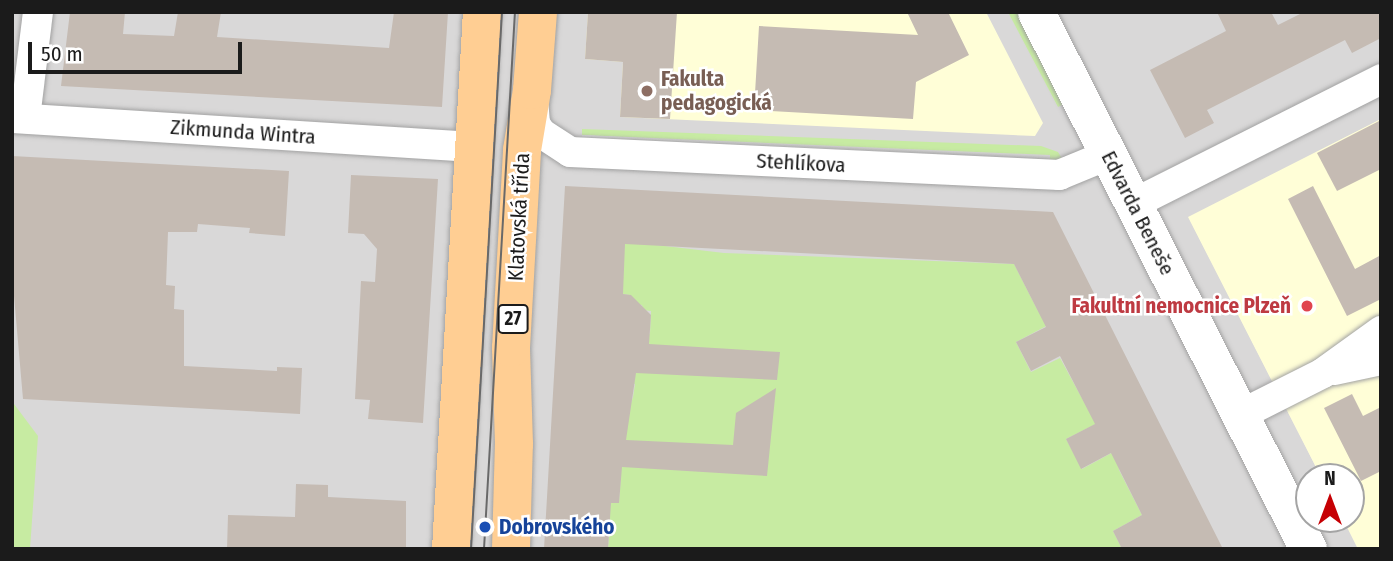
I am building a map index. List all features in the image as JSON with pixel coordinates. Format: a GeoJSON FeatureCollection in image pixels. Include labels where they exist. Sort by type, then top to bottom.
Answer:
{"type":"FeatureCollection","features":[{"type":"Feature","properties":{"kind":"main road"},"geometry":{"type":"LineString","coordinates":[[451,549],[482,12]]}},
{"type":"Feature","properties":{"kind":"main road","name":"Klatovská třída"},"geometry":{"type":"LineString","coordinates":[[511,549],[514,454],[511,348],[522,150],[532,90],[538,12]]}},
{"type":"Feature","properties":{"kind":"street"},"geometry":{"type":"LineString","coordinates":[[19,118],[38,12]]}},
{"type":"Feature","properties":{"kind":"street","name":"Edvarda Beneše"},"geometry":{"type":"LineString","coordinates":[[1036,12],[1308,549]]}},
{"type":"Feature","properties":{"kind":"street"},"geometry":{"type":"LineString","coordinates":[[1133,204],[1381,79]]}},
{"type":"Feature","properties":{"kind":"street","name":"Stehlíkova"},"geometry":{"type":"LineString","coordinates":[[532,90],[535,124],[541,133],[570,152],[1059,176],[1108,155]]}},
{"type":"Feature","properties":{"kind":"street","name":"Zikmunda Wintra"},"geometry":{"type":"LineString","coordinates":[[19,118],[474,147]]}},
{"type":"Feature","properties":{"kind":"street"},"geometry":{"type":"LineString","coordinates":[[1240,415],[1323,373],[1381,331]]}},
{"type":"Feature","properties":{"kind":"street"},"geometry":{"type":"LineString","coordinates":[[1323,373],[1381,360]]}},
{"type":"Feature","properties":{"kind":"shaded area"},"geometry":{"type":"Polygon","coordinates":[[[12,12],[1381,12],[1381,119],[1189,218],[1314,463],[1295,463],[1295,533],[1350,533],[1358,549],[12,549],[12,12]]]}},
{"type":"Feature","properties":{"kind":"shaded area"},"geometry":{"type":"Polygon","coordinates":[[[588,12],[986,12],[1043,123],[1035,136],[620,117],[623,62],[585,59],[588,12]]]}},
{"type":"Feature","properties":{"kind":"shaded area","name":"Fakultní nemocnice Plzeň"},"geometry":{"type":"Polygon","coordinates":[[[1381,119],[1381,549],[1358,549],[1350,533],[1365,533],[1365,463],[1314,463],[1188,217],[1381,119]]]}},
{"type":"Feature","properties":{"kind":"shaded area"},"geometry":{"type":"Polygon","coordinates":[[[582,135],[1050,160],[1050,170],[581,145],[582,135]]]}},
{"type":"Feature","properties":{"kind":"green space"},"geometry":{"type":"Polygon","coordinates":[[[1008,12],[1026,12],[1071,100],[1058,107],[1008,12]]]}},
{"type":"Feature","properties":{"kind":"green space"},"geometry":{"type":"Polygon","coordinates":[[[582,129],[1041,146],[1058,152],[1064,162],[1050,165],[1050,155],[582,135],[582,129]]]}},
{"type":"Feature","properties":{"kind":"green space"},"geometry":{"type":"Polygon","coordinates":[[[614,240],[724,253],[1014,264],[1038,311],[1052,323],[1016,342],[1031,372],[1060,358],[1096,424],[1066,439],[1082,469],[1117,450],[1119,470],[1142,515],[1113,531],[1122,549],[608,548],[609,535],[600,534],[611,503],[619,503],[621,475],[607,474],[633,397],[635,384],[624,383],[650,333],[651,311],[643,310],[642,305],[629,304],[630,295],[623,294],[614,240]]]}},
{"type":"Feature","properties":{"kind":"green space"},"geometry":{"type":"Polygon","coordinates":[[[12,385],[14,404],[38,436],[30,549],[12,549],[12,385]]]}},
{"type":"Feature","properties":{"kind":"building"},"geometry":{"type":"Polygon","coordinates":[[[70,12],[125,12],[123,34],[174,36],[178,12],[221,12],[217,37],[389,48],[394,12],[448,12],[442,107],[61,86],[70,12]]]}},
{"type":"Feature","properties":{"kind":"building","name":"Fakulta pedagogická"},"geometry":{"type":"Polygon","coordinates":[[[588,12],[677,12],[670,119],[620,117],[623,62],[585,59],[588,12]]]}},
{"type":"Feature","properties":{"kind":"building"},"geometry":{"type":"Polygon","coordinates":[[[907,12],[948,12],[969,55],[916,82],[913,119],[754,110],[759,26],[918,35],[907,12]]]}},
{"type":"Feature","properties":{"kind":"building"},"geometry":{"type":"Polygon","coordinates":[[[1217,12],[1271,12],[1278,25],[1304,12],[1381,12],[1381,38],[1352,53],[1345,40],[1207,110],[1214,123],[1185,138],[1150,70],[1226,31],[1217,12]]]}},
{"type":"Feature","properties":{"kind":"building"},"geometry":{"type":"Polygon","coordinates":[[[1381,120],[1381,169],[1337,191],[1317,153],[1381,120]]]}},
{"type":"Feature","properties":{"kind":"building"},"geometry":{"type":"Polygon","coordinates":[[[12,156],[289,171],[285,236],[249,233],[250,228],[198,224],[197,232],[168,232],[166,285],[175,286],[174,309],[184,310],[184,366],[277,371],[277,367],[302,368],[300,414],[23,399],[12,273],[12,156]]]}},
{"type":"Feature","properties":{"kind":"building"},"geometry":{"type":"Polygon","coordinates":[[[351,175],[438,179],[423,423],[368,419],[370,400],[355,399],[361,281],[375,282],[377,249],[364,234],[348,233],[351,175]]]}},
{"type":"Feature","properties":{"kind":"building"},"geometry":{"type":"Polygon","coordinates":[[[565,186],[1053,212],[1223,549],[1122,549],[1113,531],[1142,515],[1111,453],[1081,469],[1066,439],[1095,424],[1060,356],[1031,371],[1016,342],[1046,327],[1014,264],[625,244],[623,294],[631,295],[651,315],[649,344],[780,352],[777,380],[636,373],[626,440],[733,445],[736,413],[776,388],[767,476],[622,467],[619,503],[611,503],[608,549],[544,549],[565,186]]]}},
{"type":"Feature","properties":{"kind":"building"},"geometry":{"type":"Polygon","coordinates":[[[1313,186],[1355,269],[1381,255],[1381,299],[1347,316],[1288,199],[1313,186]]]}},
{"type":"Feature","properties":{"kind":"building"},"geometry":{"type":"Polygon","coordinates":[[[1352,394],[1363,416],[1381,407],[1381,471],[1365,479],[1365,463],[1352,463],[1324,408],[1352,394]]]}},
{"type":"Feature","properties":{"kind":"building"},"geometry":{"type":"Polygon","coordinates":[[[296,484],[328,485],[328,497],[406,501],[406,549],[227,549],[228,515],[295,517],[296,484]]]}},
{"type":"Feature","properties":{"kind":"tram line"},"geometry":{"type":"LineString","coordinates":[[471,549],[502,12]]}},
{"type":"Feature","properties":{"kind":"tram line"},"geometry":{"type":"LineString","coordinates":[[484,549],[515,12]]}},
{"type":"Feature","properties":{"kind":"place","name":"Fakulta pedagogická"},"geometry":{"type":"Point","coordinates":[647,91]}},
{"type":"Feature","properties":{"kind":"place","name":"Fakultní nemocnice Plzeň"},"geometry":{"type":"Point","coordinates":[1307,306]}},
{"type":"Feature","properties":{"kind":"place","name":"Dobrovského"},"geometry":{"type":"Point","coordinates":[485,527]}}]}
